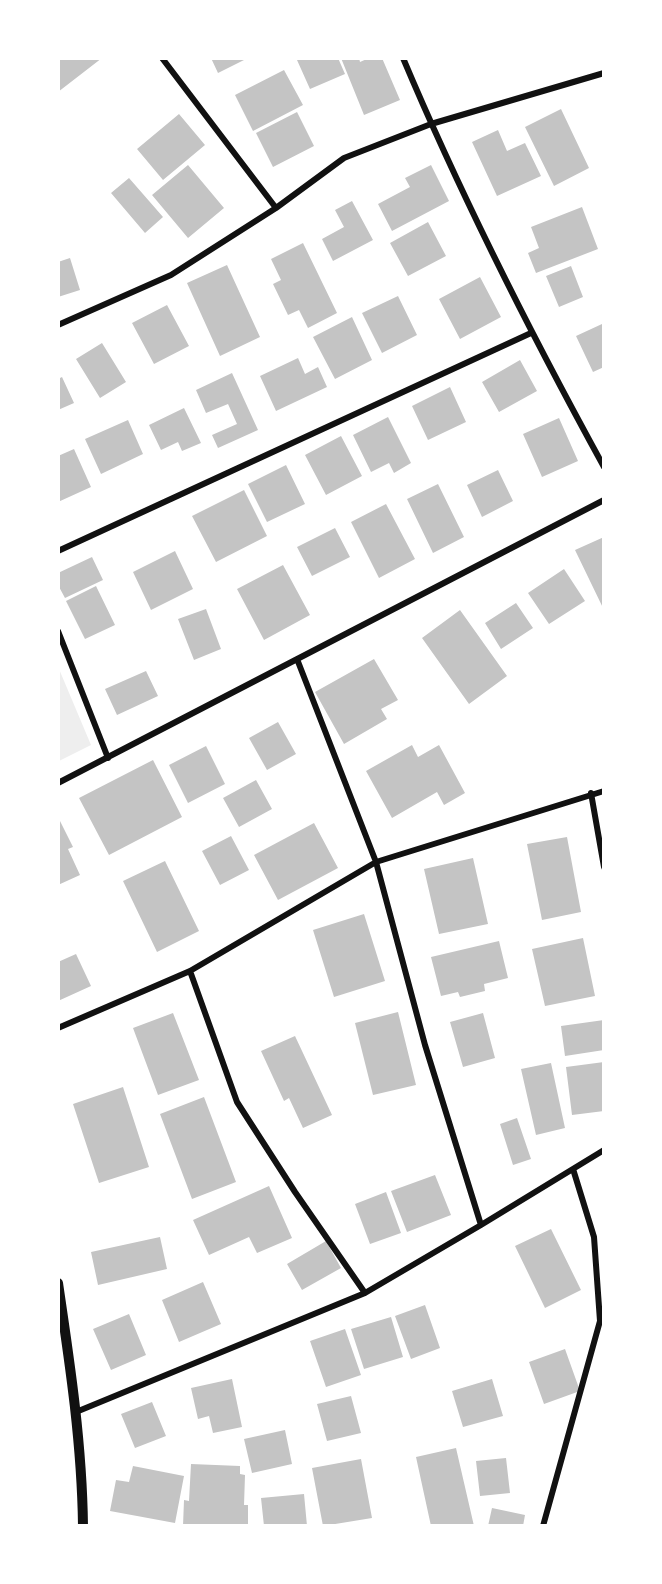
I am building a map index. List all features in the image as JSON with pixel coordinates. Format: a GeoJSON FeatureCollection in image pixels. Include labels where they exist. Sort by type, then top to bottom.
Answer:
{"type":"FeatureCollection","features":[{"type":"Feature","properties":{"kind":"street"},"geometry":{"type":"LineString","coordinates":[[162,58],[276,208]]}},
{"type":"Feature","properties":{"kind":"street"},"geometry":{"type":"LineString","coordinates":[[403,58],[431,124],[531,333],[603,467]]}},
{"type":"Feature","properties":{"kind":"street"},"geometry":{"type":"LineString","coordinates":[[58,325],[171,275],[276,208],[344,158],[431,124],[603,73]]}},
{"type":"Feature","properties":{"kind":"street"},"geometry":{"type":"LineString","coordinates":[[58,551],[531,333]]}},
{"type":"Feature","properties":{"kind":"street"},"geometry":{"type":"LineString","coordinates":[[58,783],[603,500]]}},
{"type":"Feature","properties":{"kind":"street"},"geometry":{"type":"LineString","coordinates":[[58,631],[108,758]]}},
{"type":"Feature","properties":{"kind":"street"},"geometry":{"type":"LineString","coordinates":[[297,659],[376,862],[425,1045],[481,1225]]}},
{"type":"Feature","properties":{"kind":"street"},"geometry":{"type":"LineString","coordinates":[[58,1028],[190,971],[376,862],[603,790]]}},
{"type":"Feature","properties":{"kind":"street"},"geometry":{"type":"LineString","coordinates":[[591,793],[603,867]]}},
{"type":"Feature","properties":{"kind":"street"},"geometry":{"type":"LineString","coordinates":[[190,971],[237,1102],[364,1293]]}},
{"type":"Feature","properties":{"kind":"street"},"geometry":{"type":"LineString","coordinates":[[76,1412],[364,1293],[603,1150]]}},
{"type":"Feature","properties":{"kind":"street"},"geometry":{"type":"LineString","coordinates":[[543,1526],[602,1321],[594,1237],[573,1169]]}},
{"type":"Feature","properties":{"kind":"street"},"geometry":{"type":"LineString","coordinates":[[58,1283],[76,1412],[82,1475],[83,1526]]}},
{"type":"Feature","properties":{"kind":"shaded area"},"geometry":{"type":"Polygon","coordinates":[[[59,669],[91,745],[58,761],[59,669]]]}},
{"type":"Feature","properties":{"kind":"building"},"geometry":{"type":"Polygon","coordinates":[[[58,58],[102,58],[58,92],[58,58]]]}},
{"type":"Feature","properties":{"kind":"building"},"geometry":{"type":"Polygon","coordinates":[[[211,58],[248,58],[218,73],[211,58]]]}},
{"type":"Feature","properties":{"kind":"building"},"geometry":{"type":"Polygon","coordinates":[[[300,58],[338,58],[345,74],[310,89],[297,60],[300,58]]]}},
{"type":"Feature","properties":{"kind":"building"},"geometry":{"type":"Polygon","coordinates":[[[341,58],[359,58],[360,62],[369,58],[382,58],[400,100],[364,115],[341,58]]]}},
{"type":"Feature","properties":{"kind":"building"},"geometry":{"type":"Polygon","coordinates":[[[284,70],[303,105],[253,131],[235,95],[284,70]]]}},
{"type":"Feature","properties":{"kind":"building"},"geometry":{"type":"Polygon","coordinates":[[[561,109],[589,168],[554,186],[525,127],[561,109]]]}},
{"type":"Feature","properties":{"kind":"building"},"geometry":{"type":"Polygon","coordinates":[[[297,112],[314,146],[273,167],[256,133],[297,112]]]}},
{"type":"Feature","properties":{"kind":"building"},"geometry":{"type":"Polygon","coordinates":[[[179,114],[205,145],[163,180],[137,149],[179,114]]]}},
{"type":"Feature","properties":{"kind":"building"},"geometry":{"type":"Polygon","coordinates":[[[498,130],[507,151],[525,143],[541,176],[497,196],[472,142],[498,130]]]}},
{"type":"Feature","properties":{"kind":"building"},"geometry":{"type":"Polygon","coordinates":[[[188,165],[224,208],[188,238],[152,195],[188,165]]]}},
{"type":"Feature","properties":{"kind":"building"},"geometry":{"type":"Polygon","coordinates":[[[431,165],[449,201],[392,231],[378,204],[410,187],[405,178],[431,165]]]}},
{"type":"Feature","properties":{"kind":"building"},"geometry":{"type":"Polygon","coordinates":[[[129,178],[163,217],[145,233],[111,193],[129,178]]]}},
{"type":"Feature","properties":{"kind":"building"},"geometry":{"type":"Polygon","coordinates":[[[352,201],[373,240],[333,261],[322,239],[344,227],[335,210],[352,201]]]}},
{"type":"Feature","properties":{"kind":"building"},"geometry":{"type":"Polygon","coordinates":[[[582,207],[598,249],[536,273],[528,253],[539,248],[531,227],[582,207]]]}},
{"type":"Feature","properties":{"kind":"building"},"geometry":{"type":"Polygon","coordinates":[[[428,222],[446,256],[408,276],[390,243],[428,222]]]}},
{"type":"Feature","properties":{"kind":"building"},"geometry":{"type":"Polygon","coordinates":[[[303,243],[337,313],[308,328],[299,310],[288,315],[273,284],[281,280],[271,259],[303,243]]]}},
{"type":"Feature","properties":{"kind":"building"},"geometry":{"type":"Polygon","coordinates":[[[70,258],[80,290],[58,297],[58,262],[70,258]]]}},
{"type":"Feature","properties":{"kind":"building"},"geometry":{"type":"Polygon","coordinates":[[[227,265],[260,337],[220,356],[187,283],[227,265]]]}},
{"type":"Feature","properties":{"kind":"building"},"geometry":{"type":"Polygon","coordinates":[[[571,266],[583,297],[559,307],[546,276],[571,266]]]}},
{"type":"Feature","properties":{"kind":"building"},"geometry":{"type":"Polygon","coordinates":[[[480,277],[501,317],[460,339],[439,299],[480,277]]]}},
{"type":"Feature","properties":{"kind":"building"},"geometry":{"type":"Polygon","coordinates":[[[398,296],[417,335],[382,353],[362,313],[398,296]]]}},
{"type":"Feature","properties":{"kind":"building"},"geometry":{"type":"Polygon","coordinates":[[[167,305],[189,346],[154,364],[132,323],[167,305]]]}},
{"type":"Feature","properties":{"kind":"building"},"geometry":{"type":"Polygon","coordinates":[[[352,317],[372,360],[335,379],[313,337],[352,317]]]}},
{"type":"Feature","properties":{"kind":"building"},"geometry":{"type":"Polygon","coordinates":[[[602,324],[604,327],[604,367],[593,372],[576,336],[602,324]]]}},
{"type":"Feature","properties":{"kind":"building"},"geometry":{"type":"Polygon","coordinates":[[[102,343],[126,382],[100,398],[76,359],[102,343]]]}},
{"type":"Feature","properties":{"kind":"building"},"geometry":{"type":"Polygon","coordinates":[[[298,358],[305,374],[318,367],[327,387],[276,411],[260,376],[298,358]]]}},
{"type":"Feature","properties":{"kind":"building"},"geometry":{"type":"Polygon","coordinates":[[[520,360],[537,391],[499,412],[482,382],[520,360]]]}},
{"type":"Feature","properties":{"kind":"building"},"geometry":{"type":"Polygon","coordinates":[[[232,373],[258,430],[218,448],[212,435],[237,424],[228,404],[206,413],[196,390],[232,373]]]}},
{"type":"Feature","properties":{"kind":"building"},"geometry":{"type":"Polygon","coordinates":[[[62,377],[74,403],[58,410],[58,379],[62,377]]]}},
{"type":"Feature","properties":{"kind":"building"},"geometry":{"type":"Polygon","coordinates":[[[450,387],[466,422],[428,440],[412,406],[450,387]]]}},
{"type":"Feature","properties":{"kind":"building"},"geometry":{"type":"Polygon","coordinates":[[[184,408],[201,443],[182,451],[178,442],[161,450],[149,425],[184,408]]]}},
{"type":"Feature","properties":{"kind":"building"},"geometry":{"type":"Polygon","coordinates":[[[388,417],[411,463],[394,473],[389,463],[371,472],[353,435],[388,417]]]}},
{"type":"Feature","properties":{"kind":"building"},"geometry":{"type":"Polygon","coordinates":[[[559,418],[578,461],[542,477],[523,434],[559,418]]]}},
{"type":"Feature","properties":{"kind":"building"},"geometry":{"type":"Polygon","coordinates":[[[128,420],[143,454],[101,474],[85,439],[128,420]]]}},
{"type":"Feature","properties":{"kind":"building"},"geometry":{"type":"Polygon","coordinates":[[[341,436],[362,476],[326,495],[305,455],[341,436]]]}},
{"type":"Feature","properties":{"kind":"building"},"geometry":{"type":"Polygon","coordinates":[[[74,449],[91,487],[58,502],[58,456],[74,449]]]}},
{"type":"Feature","properties":{"kind":"building"},"geometry":{"type":"Polygon","coordinates":[[[286,465],[305,504],[267,522],[248,484],[286,465]]]}},
{"type":"Feature","properties":{"kind":"building"},"geometry":{"type":"Polygon","coordinates":[[[498,470],[513,501],[482,517],[467,485],[498,470]]]}},
{"type":"Feature","properties":{"kind":"building"},"geometry":{"type":"Polygon","coordinates":[[[438,484],[464,537],[433,553],[407,499],[438,484]]]}},
{"type":"Feature","properties":{"kind":"building"},"geometry":{"type":"Polygon","coordinates":[[[244,490],[267,536],[216,562],[192,516],[244,490]]]}},
{"type":"Feature","properties":{"kind":"building"},"geometry":{"type":"Polygon","coordinates":[[[386,504],[415,559],[379,578],[351,522],[386,504]]]}},
{"type":"Feature","properties":{"kind":"building"},"geometry":{"type":"Polygon","coordinates":[[[335,528],[350,557],[312,576],[297,547],[335,528]]]}},
{"type":"Feature","properties":{"kind":"building"},"geometry":{"type":"Polygon","coordinates":[[[604,537],[604,610],[575,550],[604,537]]]}},
{"type":"Feature","properties":{"kind":"building"},"geometry":{"type":"Polygon","coordinates":[[[175,551],[193,589],[151,610],[133,572],[175,551]]]}},
{"type":"Feature","properties":{"kind":"building"},"geometry":{"type":"Polygon","coordinates":[[[92,557],[103,580],[65,598],[58,585],[58,573],[92,557]]]}},
{"type":"Feature","properties":{"kind":"building"},"geometry":{"type":"Polygon","coordinates":[[[283,565],[310,615],[264,640],[237,589],[283,565]]]}},
{"type":"Feature","properties":{"kind":"building"},"geometry":{"type":"Polygon","coordinates":[[[564,569],[585,601],[549,624],[528,593],[564,569]]]}},
{"type":"Feature","properties":{"kind":"building"},"geometry":{"type":"Polygon","coordinates":[[[96,586],[115,625],[85,639],[66,601],[96,586]]]}},
{"type":"Feature","properties":{"kind":"building"},"geometry":{"type":"Polygon","coordinates":[[[516,603],[533,628],[501,649],[485,623],[516,603]]]}},
{"type":"Feature","properties":{"kind":"building"},"geometry":{"type":"Polygon","coordinates":[[[206,609],[221,649],[194,660],[178,619],[206,609]]]}},
{"type":"Feature","properties":{"kind":"building"},"geometry":{"type":"Polygon","coordinates":[[[460,610],[507,676],[469,704],[422,638],[460,610]]]}},
{"type":"Feature","properties":{"kind":"building"},"geometry":{"type":"Polygon","coordinates":[[[374,659],[398,700],[381,709],[387,719],[344,744],[315,692],[374,659]]]}},
{"type":"Feature","properties":{"kind":"building"},"geometry":{"type":"Polygon","coordinates":[[[146,671],[158,696],[117,715],[105,689],[146,671]]]}},
{"type":"Feature","properties":{"kind":"building"},"geometry":{"type":"Polygon","coordinates":[[[278,722],[296,754],[267,770],[249,738],[278,722]]]}},
{"type":"Feature","properties":{"kind":"building"},"geometry":{"type":"Polygon","coordinates":[[[412,745],[418,757],[439,745],[465,793],[444,805],[437,792],[392,818],[366,771],[412,745]]]}},
{"type":"Feature","properties":{"kind":"building"},"geometry":{"type":"Polygon","coordinates":[[[206,746],[225,784],[188,803],[169,765],[206,746]]]}},
{"type":"Feature","properties":{"kind":"building"},"geometry":{"type":"Polygon","coordinates":[[[153,760],[182,817],[109,855],[79,798],[153,760]]]}},
{"type":"Feature","properties":{"kind":"building"},"geometry":{"type":"Polygon","coordinates":[[[256,780],[272,809],[239,827],[223,798],[256,780]]]}},
{"type":"Feature","properties":{"kind":"building"},"geometry":{"type":"Polygon","coordinates":[[[58,817],[73,847],[68,849],[80,875],[58,885],[58,817]]]}},
{"type":"Feature","properties":{"kind":"building"},"geometry":{"type":"Polygon","coordinates":[[[314,823],[338,868],[278,900],[254,855],[314,823]]]}},
{"type":"Feature","properties":{"kind":"building"},"geometry":{"type":"Polygon","coordinates":[[[231,836],[249,870],[220,885],[202,851],[231,836]]]}},
{"type":"Feature","properties":{"kind":"building"},"geometry":{"type":"Polygon","coordinates":[[[567,837],[581,912],[542,920],[527,844],[567,837]]]}},
{"type":"Feature","properties":{"kind":"building"},"geometry":{"type":"Polygon","coordinates":[[[473,858],[488,924],[439,934],[424,869],[473,858]]]}},
{"type":"Feature","properties":{"kind":"building"},"geometry":{"type":"Polygon","coordinates":[[[165,861],[199,931],[157,952],[123,881],[165,861]]]}},
{"type":"Feature","properties":{"kind":"building"},"geometry":{"type":"Polygon","coordinates":[[[364,914],[385,981],[334,997],[313,930],[364,914]]]}},
{"type":"Feature","properties":{"kind":"building"},"geometry":{"type":"Polygon","coordinates":[[[583,938],[595,996],[545,1006],[532,949],[583,938]]]}},
{"type":"Feature","properties":{"kind":"building"},"geometry":{"type":"Polygon","coordinates":[[[499,941],[508,978],[484,984],[485,991],[460,997],[458,992],[441,996],[431,957],[499,941]]]}},
{"type":"Feature","properties":{"kind":"building"},"geometry":{"type":"Polygon","coordinates":[[[76,954],[91,986],[58,1001],[58,962],[76,954]]]}},
{"type":"Feature","properties":{"kind":"building"},"geometry":{"type":"Polygon","coordinates":[[[398,1012],[416,1085],[373,1095],[355,1023],[398,1012]]]}},
{"type":"Feature","properties":{"kind":"building"},"geometry":{"type":"Polygon","coordinates":[[[173,1013],[199,1080],[158,1095],[133,1028],[173,1013]]]}},
{"type":"Feature","properties":{"kind":"building"},"geometry":{"type":"Polygon","coordinates":[[[483,1013],[495,1058],[463,1067],[450,1022],[483,1013]]]}},
{"type":"Feature","properties":{"kind":"building"},"geometry":{"type":"Polygon","coordinates":[[[604,1020],[604,1050],[565,1056],[561,1026],[604,1020]]]}},
{"type":"Feature","properties":{"kind":"building"},"geometry":{"type":"Polygon","coordinates":[[[295,1036],[332,1115],[303,1128],[289,1098],[284,1101],[261,1051],[295,1036]]]}},
{"type":"Feature","properties":{"kind":"building"},"geometry":{"type":"Polygon","coordinates":[[[604,1062],[604,1111],[572,1115],[566,1067],[604,1062]]]}},
{"type":"Feature","properties":{"kind":"building"},"geometry":{"type":"Polygon","coordinates":[[[551,1063],[565,1128],[536,1135],[521,1069],[551,1063]]]}},
{"type":"Feature","properties":{"kind":"building"},"geometry":{"type":"Polygon","coordinates":[[[123,1087],[149,1167],[99,1183],[73,1104],[123,1087]]]}},
{"type":"Feature","properties":{"kind":"building"},"geometry":{"type":"Polygon","coordinates":[[[204,1097],[236,1182],[192,1199],[160,1114],[204,1097]]]}},
{"type":"Feature","properties":{"kind":"building"},"geometry":{"type":"Polygon","coordinates":[[[517,1118],[531,1159],[513,1165],[500,1124],[517,1118]]]}},
{"type":"Feature","properties":{"kind":"building"},"geometry":{"type":"Polygon","coordinates":[[[435,1175],[451,1215],[407,1232],[391,1191],[435,1175]]]}},
{"type":"Feature","properties":{"kind":"building"},"geometry":{"type":"Polygon","coordinates":[[[269,1186],[292,1238],[257,1253],[249,1237],[209,1255],[193,1220],[269,1186]]]}},
{"type":"Feature","properties":{"kind":"building"},"geometry":{"type":"Polygon","coordinates":[[[386,1192],[401,1233],[370,1244],[355,1204],[386,1192]]]}},
{"type":"Feature","properties":{"kind":"building"},"geometry":{"type":"Polygon","coordinates":[[[551,1229],[581,1290],[545,1308],[515,1246],[551,1229]]]}},
{"type":"Feature","properties":{"kind":"building"},"geometry":{"type":"Polygon","coordinates":[[[160,1237],[167,1269],[98,1285],[91,1252],[160,1237]]]}},
{"type":"Feature","properties":{"kind":"building"},"geometry":{"type":"Polygon","coordinates":[[[326,1241],[341,1268],[302,1290],[287,1264],[326,1241]]]}},
{"type":"Feature","properties":{"kind":"building"},"geometry":{"type":"Polygon","coordinates":[[[203,1282],[221,1324],[179,1342],[162,1300],[203,1282]]]}},
{"type":"Feature","properties":{"kind":"building"},"geometry":{"type":"Polygon","coordinates":[[[425,1305],[440,1348],[411,1359],[395,1316],[425,1305]]]}},
{"type":"Feature","properties":{"kind":"building"},"geometry":{"type":"Polygon","coordinates":[[[129,1314],[146,1355],[111,1370],[93,1329],[129,1314]]]}},
{"type":"Feature","properties":{"kind":"building"},"geometry":{"type":"Polygon","coordinates":[[[391,1317],[403,1357],[364,1369],[351,1329],[391,1317]]]}},
{"type":"Feature","properties":{"kind":"building"},"geometry":{"type":"Polygon","coordinates":[[[345,1329],[361,1375],[326,1387],[310,1341],[345,1329]]]}},
{"type":"Feature","properties":{"kind":"building"},"geometry":{"type":"Polygon","coordinates":[[[565,1349],[580,1391],[544,1404],[529,1362],[565,1349]]]}},
{"type":"Feature","properties":{"kind":"building"},"geometry":{"type":"Polygon","coordinates":[[[232,1379],[242,1427],[213,1433],[209,1416],[198,1419],[191,1388],[232,1379]]]}},
{"type":"Feature","properties":{"kind":"building"},"geometry":{"type":"Polygon","coordinates":[[[492,1379],[503,1416],[463,1427],[452,1391],[492,1379]]]}},
{"type":"Feature","properties":{"kind":"building"},"geometry":{"type":"Polygon","coordinates":[[[351,1396],[361,1433],[327,1441],[317,1404],[351,1396]]]}},
{"type":"Feature","properties":{"kind":"building"},"geometry":{"type":"Polygon","coordinates":[[[152,1402],[166,1436],[135,1448],[121,1414],[152,1402]]]}},
{"type":"Feature","properties":{"kind":"building"},"geometry":{"type":"Polygon","coordinates":[[[285,1430],[292,1464],[252,1473],[244,1439],[285,1430]]]}},
{"type":"Feature","properties":{"kind":"building"},"geometry":{"type":"Polygon","coordinates":[[[456,1448],[474,1526],[431,1526],[416,1457],[456,1448]]]}},
{"type":"Feature","properties":{"kind":"building"},"geometry":{"type":"Polygon","coordinates":[[[506,1458],[510,1493],[480,1496],[476,1461],[506,1458]]]}},
{"type":"Feature","properties":{"kind":"building"},"geometry":{"type":"Polygon","coordinates":[[[361,1459],[372,1518],[323,1526],[312,1468],[361,1459]]]}},
{"type":"Feature","properties":{"kind":"building"},"geometry":{"type":"Polygon","coordinates":[[[191,1464],[240,1466],[240,1474],[245,1475],[244,1505],[248,1505],[248,1526],[183,1526],[184,1500],[189,1501],[191,1464]]]}},
{"type":"Feature","properties":{"kind":"building"},"geometry":{"type":"Polygon","coordinates":[[[133,1466],[184,1476],[175,1523],[110,1511],[116,1480],[129,1482],[133,1466]]]}},
{"type":"Feature","properties":{"kind":"building"},"geometry":{"type":"Polygon","coordinates":[[[304,1494],[307,1526],[264,1526],[261,1498],[304,1494]]]}},
{"type":"Feature","properties":{"kind":"building"},"geometry":{"type":"Polygon","coordinates":[[[492,1508],[525,1515],[523,1526],[488,1526],[492,1508]]]}}]}
